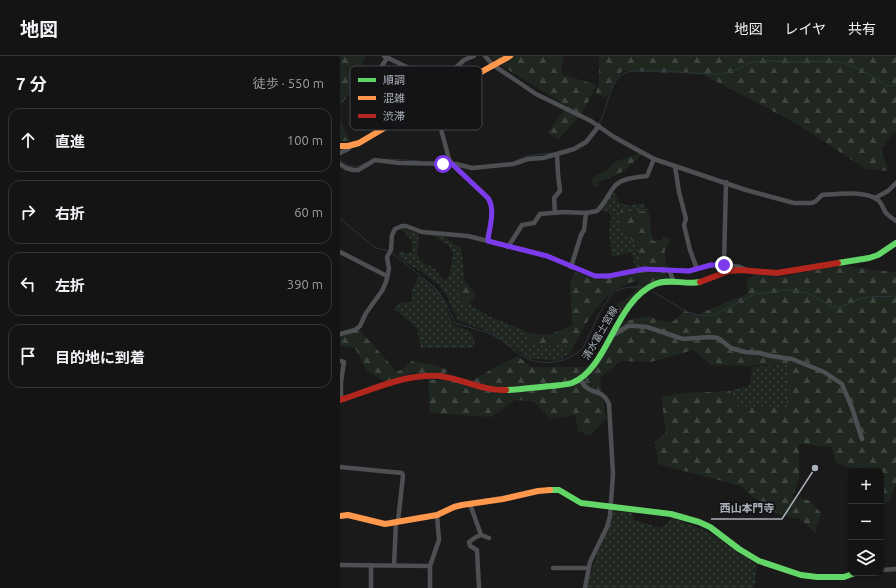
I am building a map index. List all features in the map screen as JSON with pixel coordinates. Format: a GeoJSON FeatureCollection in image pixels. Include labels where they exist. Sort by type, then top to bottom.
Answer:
{"type":"FeatureCollection","features":[{"type":"Feature","properties":{"kind":"main road"},"geometry":{"type":"LineString","coordinates":[[482,71],[510,56]]}},
{"type":"Feature","properties":{"kind":"main road"},"geometry":{"type":"LineString","coordinates":[[340,146],[352,145],[380,130]]}},
{"type":"Feature","properties":{"kind":"main road","name":"清水富士宮線"},"geometry":{"type":"LineString","coordinates":[[580,380],[591,369],[627,307],[644,291],[653,285],[674,282],[691,284],[699,283],[723,272],[737,270],[777,273],[869,258],[878,255],[896,243]]}},
{"type":"Feature","properties":{"kind":"main road"},"geometry":{"type":"LineString","coordinates":[[341,400],[386,385],[422,376],[454,378],[487,389],[502,390],[563,384],[580,380]]}},
{"type":"Feature","properties":{"kind":"main road"},"geometry":{"type":"LineString","coordinates":[[340,516],[348,515],[360,517],[385,524],[436,515],[454,507],[504,499],[538,491],[559,490],[581,503],[671,514],[699,522],[710,527],[739,549],[759,561],[801,575],[817,577],[844,577],[848,576]]}},
{"type":"Feature","properties":{"kind":"street"},"geometry":{"type":"LineString","coordinates":[[458,66],[464,60],[474,56]]}},
{"type":"Feature","properties":{"kind":"street"},"geometry":{"type":"LineString","coordinates":[[485,56],[493,65],[536,94],[597,125],[614,137],[654,159],[746,190],[794,203],[812,203],[822,195],[858,193],[875,198],[879,201],[886,213],[896,222]]}},
{"type":"Feature","properties":{"kind":"street"},"geometry":{"type":"LineString","coordinates":[[382,66],[386,57],[405,66]]}},
{"type":"Feature","properties":{"kind":"street"},"geometry":{"type":"LineString","coordinates":[[340,164],[353,170],[358,170],[375,160],[399,163],[452,164],[472,168],[503,166],[528,159],[543,158],[569,151],[580,146],[589,138],[597,125]]}},
{"type":"Feature","properties":{"kind":"street"},"geometry":{"type":"LineString","coordinates":[[441,130],[449,159],[452,164],[488,198],[491,204],[492,211],[488,241]]}},
{"type":"Feature","properties":{"kind":"street"},"geometry":{"type":"LineString","coordinates":[[340,153],[352,145]]}},
{"type":"Feature","properties":{"kind":"street"},"geometry":{"type":"LineString","coordinates":[[555,213],[554,198],[560,191],[557,154]]}},
{"type":"Feature","properties":{"kind":"street"},"geometry":{"type":"LineString","coordinates":[[508,247],[522,225],[534,223],[540,214],[586,213],[597,211],[614,186],[636,177],[647,176],[654,159]]}},
{"type":"Feature","properties":{"kind":"street"},"geometry":{"type":"LineString","coordinates":[[675,166],[679,192],[686,219],[684,225],[690,250],[697,269]]}},
{"type":"Feature","properties":{"kind":"street"},"geometry":{"type":"LineString","coordinates":[[724,265],[726,182]]}},
{"type":"Feature","properties":{"kind":"street"},"geometry":{"type":"LineString","coordinates":[[875,198],[888,191],[896,183]]}},
{"type":"Feature","properties":{"kind":"street"},"geometry":{"type":"LineString","coordinates":[[571,267],[584,230],[586,213]]}},
{"type":"Feature","properties":{"kind":"street"},"geometry":{"type":"LineString","coordinates":[[340,334],[355,330],[360,326],[366,313],[382,291],[389,269],[387,257],[391,250],[392,235],[395,229],[402,226],[422,232],[468,236],[547,256],[595,276],[609,276],[644,269],[689,271],[711,265],[740,267],[746,271]]}},
{"type":"Feature","properties":{"kind":"street"},"geometry":{"type":"LineString","coordinates":[[340,252],[387,276]]}},
{"type":"Feature","properties":{"kind":"street"},"geometry":{"type":"LineString","coordinates":[[669,270],[674,282]]}},
{"type":"Feature","properties":{"kind":"street"},"geometry":{"type":"LineString","coordinates":[[611,335],[628,326],[635,326],[647,327],[683,339],[710,337],[718,338],[731,348],[745,352],[760,353],[792,359],[824,372],[842,384],[862,438]]}},
{"type":"Feature","properties":{"kind":"street"},"geometry":{"type":"LineString","coordinates":[[340,361],[344,362],[341,382],[341,400]]}},
{"type":"Feature","properties":{"kind":"street"},"geometry":{"type":"LineString","coordinates":[[580,380],[587,388],[606,397],[609,404],[613,474],[610,516],[607,527],[597,545],[588,568],[585,588]]}},
{"type":"Feature","properties":{"kind":"street"},"geometry":{"type":"LineString","coordinates":[[340,467],[402,473],[403,476],[397,522],[394,565]]}},
{"type":"Feature","properties":{"kind":"street"},"geometry":{"type":"LineString","coordinates":[[470,504],[481,535]]}},
{"type":"Feature","properties":{"kind":"street"},"geometry":{"type":"LineString","coordinates":[[430,588],[430,566],[439,540],[436,515]]}},
{"type":"Feature","properties":{"kind":"street"},"geometry":{"type":"LineString","coordinates":[[479,588],[477,550],[470,546],[469,542],[481,535],[489,538]]}},
{"type":"Feature","properties":{"kind":"street"},"geometry":{"type":"LineString","coordinates":[[340,565],[430,566]]}},
{"type":"Feature","properties":{"kind":"street"},"geometry":{"type":"LineString","coordinates":[[371,565],[371,588]]}},
{"type":"Feature","properties":{"kind":"street"},"geometry":{"type":"LineString","coordinates":[[553,568],[588,568]]}},
{"type":"Feature","properties":{"kind":"street"},"geometry":{"type":"LineString","coordinates":[[884,570],[896,569]]}},
{"type":"Feature","properties":{"kind":"green space"},"geometry":{"type":"Polygon","coordinates":[[[340,56],[365,56],[362,66],[350,66],[350,92],[340,106],[340,56]]]}},
{"type":"Feature","properties":{"kind":"green space"},"geometry":{"type":"Polygon","coordinates":[[[491,56],[563,56],[561,74],[597,85],[582,113],[559,139],[547,133],[567,106],[494,61],[491,56]]]}},
{"type":"Feature","properties":{"kind":"green space"},"geometry":{"type":"Polygon","coordinates":[[[599,56],[896,56],[896,132],[893,133],[881,149],[888,171],[866,169],[799,125],[702,74],[622,71],[606,97],[595,94],[599,85],[599,56]]]}},
{"type":"Feature","properties":{"kind":"green space"},"geometry":{"type":"Polygon","coordinates":[[[340,119],[350,141],[340,141],[340,119]]]}},
{"type":"Feature","properties":{"kind":"green space"},"geometry":{"type":"Polygon","coordinates":[[[643,153],[628,168],[619,174],[599,181],[599,186],[595,188],[591,178],[608,170],[614,162],[643,153]]]}},
{"type":"Feature","properties":{"kind":"green space"},"geometry":{"type":"Polygon","coordinates":[[[614,192],[619,202],[628,206],[643,203],[648,210],[633,213],[626,210],[620,225],[638,249],[643,266],[636,268],[631,252],[612,257],[609,234],[611,214],[600,209],[614,192]]]}},
{"type":"Feature","properties":{"kind":"green space"},"geometry":{"type":"Polygon","coordinates":[[[626,210],[633,213],[648,210],[653,241],[662,240],[663,236],[668,237],[671,241],[665,250],[668,268],[643,266],[637,247],[621,226],[621,211],[626,210]]]}},
{"type":"Feature","properties":{"kind":"green space"},"geometry":{"type":"Polygon","coordinates":[[[401,228],[419,234],[417,255],[424,264],[429,265],[436,270],[445,282],[450,273],[453,253],[449,246],[431,234],[442,235],[456,246],[460,247],[462,253],[464,280],[458,288],[462,303],[469,304],[489,316],[523,330],[528,333],[527,340],[531,343],[546,346],[566,344],[568,355],[557,361],[528,358],[489,332],[458,320],[438,284],[399,257],[399,252],[402,251],[407,254],[413,252],[411,240],[401,228]]]}},
{"type":"Feature","properties":{"kind":"green space"},"geometry":{"type":"Polygon","coordinates":[[[843,265],[871,270],[896,272],[896,482],[889,502],[884,503],[884,468],[851,468],[835,462],[832,447],[799,444],[799,479],[792,497],[808,500],[821,513],[815,533],[800,519],[780,515],[755,499],[741,486],[658,464],[655,442],[666,432],[661,397],[683,393],[730,391],[738,406],[787,407],[788,364],[746,366],[711,365],[693,350],[651,362],[621,361],[600,378],[606,418],[590,436],[578,431],[575,415],[551,419],[533,401],[515,400],[491,417],[430,413],[428,379],[468,383],[518,356],[531,367],[586,367],[610,345],[621,322],[648,316],[659,320],[672,322],[685,311],[697,315],[748,293],[746,280],[755,274],[780,277],[843,265]]]}},
{"type":"Feature","properties":{"kind":"green space"},"geometry":{"type":"Polygon","coordinates":[[[655,270],[665,272],[668,278],[653,281],[635,294],[604,335],[603,332],[611,311],[631,295],[639,280],[626,284],[614,291],[596,309],[569,355],[565,344],[544,346],[534,344],[527,340],[528,333],[549,335],[572,325],[570,283],[575,272],[602,280],[638,271],[655,270]]]}},
{"type":"Feature","properties":{"kind":"green space"},"geometry":{"type":"Polygon","coordinates":[[[419,276],[437,289],[444,300],[451,321],[460,328],[469,331],[472,334],[475,345],[471,348],[421,348],[417,328],[394,309],[400,303],[411,302],[412,291],[419,276]]]}},
{"type":"Feature","properties":{"kind":"green space"},"geometry":{"type":"Polygon","coordinates":[[[464,280],[477,295],[469,304],[462,303],[457,291],[464,280]]]}},
{"type":"Feature","properties":{"kind":"green space"},"geometry":{"type":"Polygon","coordinates":[[[359,329],[396,371],[402,370],[412,361],[435,365],[448,370],[445,374],[416,373],[402,376],[387,382],[368,372],[355,348],[340,346],[340,336],[359,329]]]}},
{"type":"Feature","properties":{"kind":"green space"},"geometry":{"type":"Polygon","coordinates":[[[788,364],[787,407],[738,406],[731,396],[730,391],[750,385],[752,367],[788,364]]]}},
{"type":"Feature","properties":{"kind":"green space"},"geometry":{"type":"Polygon","coordinates":[[[614,510],[632,512],[634,520],[661,528],[673,518],[707,531],[757,565],[754,588],[586,588],[614,510]]]}},
{"type":"Feature","properties":{"kind":"waterway"},"geometry":{"type":"LineString","coordinates":[[599,123],[615,83],[619,77],[630,71],[719,74],[730,72],[749,63],[759,61],[832,61],[846,64],[861,70],[887,86],[896,85]]}},
{"type":"Feature","properties":{"kind":"waterway"},"geometry":{"type":"LineString","coordinates":[[517,160],[527,156],[551,153]]}},
{"type":"Feature","properties":{"kind":"waterway"},"geometry":{"type":"LineString","coordinates":[[389,159],[419,161]]}},
{"type":"Feature","properties":{"kind":"waterway"},"geometry":{"type":"LineString","coordinates":[[340,160],[347,165],[353,166],[366,163]]}},
{"type":"Feature","properties":{"kind":"waterway"},"geometry":{"type":"LineString","coordinates":[[340,219],[376,248],[389,251]]}},
{"type":"Feature","properties":{"kind":"waterway"},"geometry":{"type":"LineString","coordinates":[[392,253],[434,287],[444,300],[455,323],[493,335],[502,340],[522,356],[533,361],[540,362],[556,362],[571,357],[577,353],[583,348],[603,307],[613,294],[623,288],[640,287]]}},
{"type":"Feature","properties":{"kind":"waterway"},"geometry":{"type":"LineString","coordinates":[[653,292],[683,309],[699,315],[716,314],[755,294],[789,290],[808,293],[833,307],[840,307],[867,297],[896,296]]}},
{"type":"Feature","properties":{"kind":"traffic: fast"},"geometry":{"type":"LineString","coordinates":[[838,263],[878,255],[896,243]]}},
{"type":"Feature","properties":{"kind":"traffic: fast"},"geometry":{"type":"LineString","coordinates":[[506,390],[572,383],[585,375],[595,364],[620,319],[641,293],[660,282],[700,282]]}},
{"type":"Feature","properties":{"kind":"traffic: fast"},"geometry":{"type":"LineString","coordinates":[[550,490],[559,490],[581,503],[671,514],[699,522],[710,527],[739,549],[759,561],[801,575],[817,577],[844,577],[848,576]]}},
{"type":"Feature","properties":{"kind":"traffic: slow"},"geometry":{"type":"LineString","coordinates":[[482,72],[510,56]]}},
{"type":"Feature","properties":{"kind":"traffic: slow"},"geometry":{"type":"LineString","coordinates":[[340,146],[348,146],[359,143],[381,130]]}},
{"type":"Feature","properties":{"kind":"traffic: slow"},"geometry":{"type":"LineString","coordinates":[[340,516],[348,515],[385,524],[437,515],[462,505],[550,490]]}},
{"type":"Feature","properties":{"kind":"traffic: jam"},"geometry":{"type":"LineString","coordinates":[[700,282],[729,271],[741,270],[777,273],[838,263]]}},
{"type":"Feature","properties":{"kind":"traffic: jam"},"geometry":{"type":"LineString","coordinates":[[340,400],[389,383],[427,376],[440,376],[489,389],[506,390]]}},
{"type":"Feature","properties":{"kind":"place","name":"西山本門寺"},"geometry":{"type":"Point","coordinates":[815,468]}},
{"type":"Feature","properties":{"kind":"route"},"geometry":{"type":"LineString","coordinates":[[443,164],[452,164],[488,198],[492,211],[488,241],[547,256],[595,276],[609,276],[651,268],[689,271],[711,265],[724,265]]}}]}
